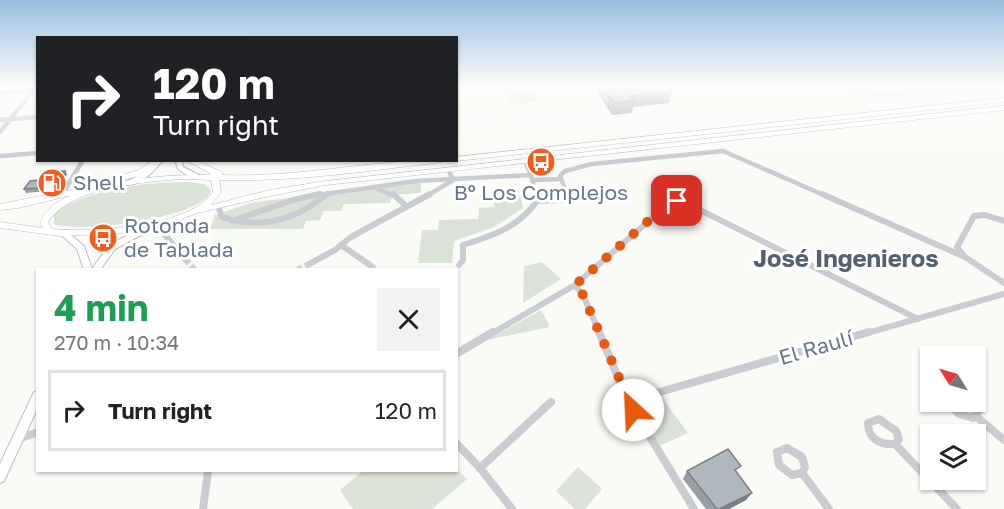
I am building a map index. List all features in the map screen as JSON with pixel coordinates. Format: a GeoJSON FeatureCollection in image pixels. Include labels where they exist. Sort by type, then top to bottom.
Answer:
{"type":"FeatureCollection","features":[{"type":"Feature","properties":{"kind":"main road"},"geometry":{"type":"LineString","coordinates":[[458,159],[904,111]]}},
{"type":"Feature","properties":{"kind":"main road"},"geometry":{"type":"LineString","coordinates":[[0,225],[63,233],[160,222],[304,186],[979,111]]}},
{"type":"Feature","properties":{"kind":"main road"},"geometry":{"type":"LineString","coordinates":[[14,205],[62,195],[134,174],[156,162]]}},
{"type":"Feature","properties":{"kind":"main road"},"geometry":{"type":"LineString","coordinates":[[131,183],[149,172],[158,162]]}},
{"type":"Feature","properties":{"kind":"main road"},"geometry":{"type":"LineString","coordinates":[[178,162],[177,165],[185,172],[196,177]]}},
{"type":"Feature","properties":{"kind":"main road"},"geometry":{"type":"LineString","coordinates":[[191,162],[215,180],[217,192],[212,201],[198,211]]}},
{"type":"Feature","properties":{"kind":"main road"},"geometry":{"type":"LineString","coordinates":[[0,207],[74,197],[131,183],[196,177],[215,180],[299,176],[424,162]]}},
{"type":"Feature","properties":{"kind":"main road"},"geometry":{"type":"LineString","coordinates":[[49,232],[44,222],[48,213],[74,197]]}},
{"type":"Feature","properties":{"kind":"main road"},"geometry":{"type":"LineString","coordinates":[[97,268],[112,247],[160,222]]}},
{"type":"Feature","properties":{"kind":"main road"},"geometry":{"type":"LineString","coordinates":[[63,233],[81,248],[87,268]]}},
{"type":"Feature","properties":{"kind":"main road"},"geometry":{"type":"LineString","coordinates":[[0,477],[36,399]]}},
{"type":"Feature","properties":{"kind":"street"},"geometry":{"type":"LineString","coordinates":[[0,132],[18,111]]}},
{"type":"Feature","properties":{"kind":"street"},"geometry":{"type":"LineString","coordinates":[[0,120],[36,117]]}},
{"type":"Feature","properties":{"kind":"street"},"geometry":{"type":"LineString","coordinates":[[716,140],[723,151]]}},
{"type":"Feature","properties":{"kind":"street"},"geometry":{"type":"LineString","coordinates":[[537,201],[566,198],[568,196],[560,176],[565,171],[584,165],[723,151],[965,258],[1004,283]]}},
{"type":"Feature","properties":{"kind":"street"},"geometry":{"type":"LineString","coordinates":[[0,156],[36,153]]}},
{"type":"Feature","properties":{"kind":"street"},"geometry":{"type":"LineString","coordinates":[[459,265],[463,260],[463,245],[498,234],[527,215],[537,201],[533,177],[525,161]]}},
{"type":"Feature","properties":{"kind":"street"},"geometry":{"type":"LineString","coordinates":[[62,195],[82,162]]}},
{"type":"Feature","properties":{"kind":"street"},"geometry":{"type":"LineString","coordinates":[[448,169],[453,180]]}},
{"type":"Feature","properties":{"kind":"street"},"geometry":{"type":"LineString","coordinates":[[232,222],[299,198],[328,194],[453,180],[561,178]]}},
{"type":"Feature","properties":{"kind":"street"},"geometry":{"type":"LineString","coordinates":[[310,263],[453,180]]}},
{"type":"Feature","properties":{"kind":"street"},"geometry":{"type":"LineString","coordinates":[[375,188],[392,194],[406,206]]}},
{"type":"Feature","properties":{"kind":"street"},"geometry":{"type":"LineString","coordinates":[[218,206],[220,215],[232,222],[255,225],[280,220],[309,209],[328,194]]}},
{"type":"Feature","properties":{"kind":"street"},"geometry":{"type":"LineString","coordinates":[[458,349],[575,285],[670,202],[681,201],[918,319]]}},
{"type":"Feature","properties":{"kind":"street"},"geometry":{"type":"LineString","coordinates":[[965,258],[957,247],[972,218],[985,215],[1004,221]]}},
{"type":"Feature","properties":{"kind":"street"},"geometry":{"type":"LineString","coordinates":[[165,235],[185,259]]}},
{"type":"Feature","properties":{"kind":"street"},"geometry":{"type":"LineString","coordinates":[[341,245],[370,265]]}},
{"type":"Feature","properties":{"kind":"street"},"geometry":{"type":"LineString","coordinates":[[575,285],[583,295],[628,401],[694,509]]}},
{"type":"Feature","properties":{"kind":"street","name":"El Raulí"},"geometry":{"type":"LineString","coordinates":[[628,401],[1004,294]]}},
{"type":"Feature","properties":{"kind":"street"},"geometry":{"type":"LineString","coordinates":[[480,468],[551,402]]}},
{"type":"Feature","properties":{"kind":"street"},"geometry":{"type":"LineString","coordinates":[[957,412],[969,418],[977,417],[1004,440]]}},
{"type":"Feature","properties":{"kind":"street"},"geometry":{"type":"LineString","coordinates":[[977,417],[978,412]]}},
{"type":"Feature","properties":{"kind":"street"},"geometry":{"type":"LineString","coordinates":[[17,439],[36,433]]}},
{"type":"Feature","properties":{"kind":"street"},"geometry":{"type":"LineString","coordinates":[[895,444],[957,509]]}},
{"type":"Feature","properties":{"kind":"street"},"geometry":{"type":"LineString","coordinates":[[458,445],[480,468],[512,509]]}},
{"type":"Feature","properties":{"kind":"street"},"geometry":{"type":"LineString","coordinates":[[203,509],[208,472]]}},
{"type":"Feature","properties":{"kind":"street"},"geometry":{"type":"LineString","coordinates":[[801,473],[829,509]]}},
{"type":"Feature","properties":{"kind":"shaded area"},"geometry":{"type":"Polygon","coordinates":[[[421,180],[421,193],[392,195],[390,203],[344,204],[341,211],[324,211],[320,220],[306,221],[303,229],[210,229],[215,215],[251,203],[421,180]]]}},
{"type":"Feature","properties":{"kind":"shaded area"},"geometry":{"type":"Polygon","coordinates":[[[186,182],[204,184],[210,189],[210,194],[199,203],[182,210],[136,222],[88,227],[54,224],[54,213],[101,192],[134,186],[186,182]]]}},
{"type":"Feature","properties":{"kind":"shaded area"},"geometry":{"type":"Polygon","coordinates":[[[521,198],[523,208],[494,227],[454,241],[452,263],[418,263],[422,230],[438,230],[439,220],[478,219],[479,208],[494,207],[494,199],[521,198]]]}},
{"type":"Feature","properties":{"kind":"shaded area"},"geometry":{"type":"Polygon","coordinates":[[[542,262],[561,279],[523,303],[524,266],[542,262]]]}},
{"type":"Feature","properties":{"kind":"shaded area"},"geometry":{"type":"Polygon","coordinates":[[[541,310],[550,327],[487,340],[541,310]]]}},
{"type":"Feature","properties":{"kind":"shaded area"},"geometry":{"type":"Polygon","coordinates":[[[663,399],[688,433],[657,447],[635,412],[663,399]]]}},
{"type":"Feature","properties":{"kind":"shaded area"},"geometry":{"type":"Polygon","coordinates":[[[578,467],[602,489],[585,509],[575,509],[556,491],[578,467]]]}},
{"type":"Feature","properties":{"kind":"shaded area"},"geometry":{"type":"Polygon","coordinates":[[[458,470],[467,479],[432,509],[353,509],[340,490],[362,472],[458,472],[458,470]]]}},
{"type":"Feature","properties":{"kind":"building"},"geometry":{"type":"Polygon","coordinates":[[[65,171],[55,187],[24,189],[30,181],[49,179],[54,172],[65,171]]]}},
{"type":"Feature","properties":{"kind":"building"},"geometry":{"type":"Polygon","coordinates":[[[728,449],[741,466],[735,470],[752,493],[717,509],[687,471],[728,449]]]}},
{"type":"Feature","properties":{"kind":"tunnel"},"geometry":{"type":"LineString","coordinates":[[185,259],[193,268]]}},
{"type":"Feature","properties":{"kind":"tunnel"},"geometry":{"type":"LineString","coordinates":[[301,268],[311,263]]}},
{"type":"Feature","properties":{"kind":"tunnel"},"geometry":{"type":"LineString","coordinates":[[370,265],[374,268]]}},
{"type":"Feature","properties":{"kind":"place","name":"Bº Los Complejos"},"geometry":{"type":"Point","coordinates":[541,162]}},
{"type":"Feature","properties":{"kind":"place","name":"Shell"},"geometry":{"type":"Point","coordinates":[52,183]}},
{"type":"Feature","properties":{"kind":"place","name":"Rotonda de Tablada"},"geometry":{"type":"Point","coordinates":[103,238]}},
{"type":"Feature","properties":{"kind":"district","name":"José Ingenieros"},"geometry":{"type":"Point","coordinates":[846,259]}},
{"type":"Feature","properties":{"kind":"route"},"geometry":{"type":"LineString","coordinates":[[633,410],[583,295],[575,285],[670,202],[677,201]]}}]}
